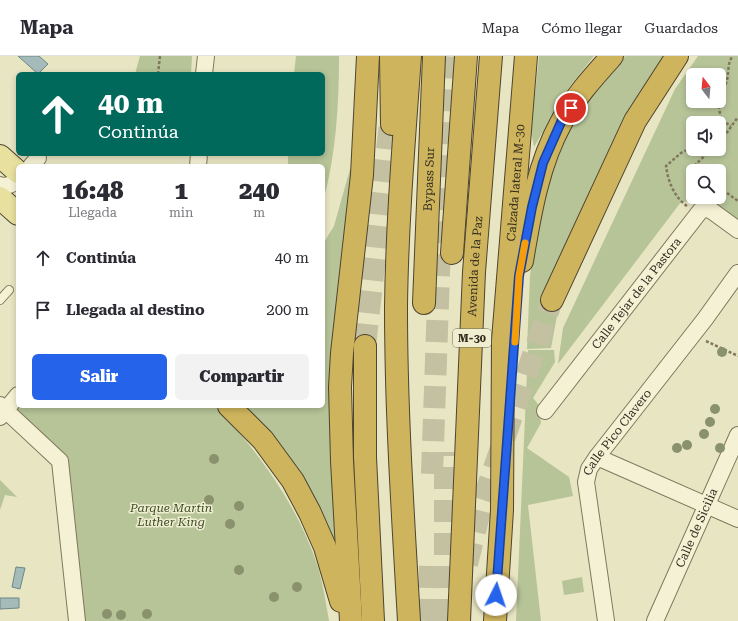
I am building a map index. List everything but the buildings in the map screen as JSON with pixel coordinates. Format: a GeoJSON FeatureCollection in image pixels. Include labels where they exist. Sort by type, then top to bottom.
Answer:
{"type":"FeatureCollection","features":[{"type":"Feature","properties":{"kind":"highway"},"geometry":{"type":"LineString","coordinates":[[351,621],[342,461],[340,387],[342,353],[362,175],[368,56]]}},
{"type":"Feature","properties":{"kind":"highway"},"geometry":{"type":"LineString","coordinates":[[391,56],[392,119],[401,196]]}},
{"type":"Feature","properties":{"kind":"highway"},"geometry":{"type":"LineString","coordinates":[[408,621],[398,432],[396,306],[410,56]]}},
{"type":"Feature","properties":{"kind":"highway","name":"Bypass Sur"},"geometry":{"type":"LineString","coordinates":[[424,303],[434,56]]}},
{"type":"Feature","properties":{"kind":"highway"},"geometry":{"type":"LineString","coordinates":[[452,253],[466,56]]}},
{"type":"Feature","properties":{"kind":"highway","name":"Avenida de la Paz"},"geometry":{"type":"LineString","coordinates":[[459,621],[474,272],[491,56]]}},
{"type":"Feature","properties":{"kind":"highway","name":"Calzada lateral M-30"},"geometry":{"type":"LineString","coordinates":[[495,621],[502,510],[503,340],[526,56]]}},
{"type":"Feature","properties":{"kind":"highway"},"geometry":{"type":"LineString","coordinates":[[502,510],[519,276],[532,207],[543,163],[562,120],[588,83],[612,56]]}},
{"type":"Feature","properties":{"kind":"highway"},"geometry":{"type":"LineString","coordinates":[[552,300],[635,121],[677,56]]}},
{"type":"Feature","properties":{"kind":"highway"},"geometry":{"type":"LineString","coordinates":[[365,346],[365,458],[372,621]]}},
{"type":"Feature","properties":{"kind":"highway"},"geometry":{"type":"LineString","coordinates":[[231,408],[263,440],[293,481],[310,513],[325,547],[342,607],[344,621]]}},
{"type":"Feature","properties":{"kind":"main road"},"geometry":{"type":"LineString","coordinates":[[0,156],[16,170]]}},
{"type":"Feature","properties":{"kind":"main road"},"geometry":{"type":"LineString","coordinates":[[0,198],[16,212]]}},
{"type":"Feature","properties":{"kind":"street"},"geometry":{"type":"LineString","coordinates":[[204,72],[206,56]]}},
{"type":"Feature","properties":{"kind":"street"},"geometry":{"type":"LineString","coordinates":[[0,185],[8,185],[16,181]]}},
{"type":"Feature","properties":{"kind":"street"},"geometry":{"type":"LineString","coordinates":[[698,214],[701,210],[708,209],[738,230]]}},
{"type":"Feature","properties":{"kind":"street","name":"Calle Tejar de la Pastora"},"geometry":{"type":"LineString","coordinates":[[545,411],[698,214]]}},
{"type":"Feature","properties":{"kind":"street","name":"Calle Pico Clavero"},"geometry":{"type":"LineString","coordinates":[[606,621],[586,482],[589,469],[693,335],[738,273]]}},
{"type":"Feature","properties":{"kind":"street"},"geometry":{"type":"LineString","coordinates":[[16,397],[2,411],[60,461],[77,621]]}},
{"type":"Feature","properties":{"kind":"street","name":"Calle de Sicilia"},"geometry":{"type":"LineString","coordinates":[[655,621],[738,435]]}},
{"type":"Feature","properties":{"kind":"street"},"geometry":{"type":"LineString","coordinates":[[597,457],[738,519]]}},
{"type":"Feature","properties":{"kind":"lane"},"geometry":{"type":"LineString","coordinates":[[0,300],[10,290]]}},
{"type":"Feature","properties":{"kind":"path"},"geometry":{"type":"LineString","coordinates":[[158,72],[160,56]]}},
{"type":"Feature","properties":{"kind":"path"},"geometry":{"type":"LineString","coordinates":[[726,83],[729,64],[732,56]]}},
{"type":"Feature","properties":{"kind":"path"},"geometry":{"type":"LineString","coordinates":[[720,108],[721,120],[731,126]]}},
{"type":"Feature","properties":{"kind":"path"},"geometry":{"type":"LineString","coordinates":[[726,134],[738,117]]}},
{"type":"Feature","properties":{"kind":"path"},"geometry":{"type":"LineString","coordinates":[[686,150],[672,159],[666,166],[668,179],[681,202],[698,214]]}},
{"type":"Feature","properties":{"kind":"path"},"geometry":{"type":"LineString","coordinates":[[696,164],[705,156]]}},
{"type":"Feature","properties":{"kind":"path"},"geometry":{"type":"LineString","coordinates":[[726,192],[738,201]]}},
{"type":"Feature","properties":{"kind":"path"},"geometry":{"type":"LineString","coordinates":[[693,335],[738,356]]}},
{"type":"Feature","properties":{"kind":"green space"},"geometry":{"type":"Polygon","coordinates":[[[140,56],[192,56],[191,72],[136,72],[140,56]]]}},
{"type":"Feature","properties":{"kind":"green space"},"geometry":{"type":"Polygon","coordinates":[[[296,56],[339,56],[336,130],[331,166],[325,193],[325,164],[288,164],[288,156],[325,156],[325,72],[294,72],[296,56]]]}},
{"type":"Feature","properties":{"kind":"green space"},"geometry":{"type":"Polygon","coordinates":[[[539,56],[594,56],[563,95],[534,147],[531,131],[539,56]]]}},
{"type":"Feature","properties":{"kind":"green space"},"geometry":{"type":"Polygon","coordinates":[[[625,56],[667,56],[559,305],[551,348],[527,349],[530,275],[545,193],[571,124],[608,73],[625,56]]]}},
{"type":"Feature","properties":{"kind":"green space"},"geometry":{"type":"Polygon","coordinates":[[[698,56],[738,56],[738,224],[710,204],[726,204],[726,164],[686,164],[686,202],[681,202],[558,364],[563,328],[675,89],[686,73],[686,108],[726,108],[726,68],[690,68],[698,56]]]}},
{"type":"Feature","properties":{"kind":"green space"},"geometry":{"type":"Polygon","coordinates":[[[350,169],[353,170],[332,346],[329,388],[336,557],[246,408],[325,408],[325,241],[334,226],[350,169]]]}},
{"type":"Feature","properties":{"kind":"green space"},"geometry":{"type":"Polygon","coordinates":[[[528,350],[554,350],[555,362],[533,398],[539,405],[541,423],[527,448],[569,477],[573,496],[528,505],[541,621],[516,621],[528,350]]]}},
{"type":"Feature","properties":{"kind":"green space","name":"Parque Martin Luther King"},"geometry":{"type":"Polygon","coordinates":[[[16,408],[217,408],[262,461],[276,481],[300,523],[310,544],[318,567],[329,621],[77,621],[60,461],[11,414],[16,408]]]}},
{"type":"Feature","properties":{"kind":"green space"},"geometry":{"type":"Polygon","coordinates":[[[0,480],[17,497],[5,495],[0,510],[0,480]]]}},
{"type":"Feature","properties":{"kind":"green space"},"geometry":{"type":"Polygon","coordinates":[[[582,577],[584,592],[564,595],[562,581],[582,577]]]}},
{"type":"Feature","properties":{"kind":"water"},"geometry":{"type":"Polygon","coordinates":[[[18,56],[39,56],[48,64],[40,72],[36,72],[18,56]]]}},
{"type":"Feature","properties":{"kind":"water"},"geometry":{"type":"Polygon","coordinates":[[[16,567],[25,568],[20,589],[12,587],[16,567]]]}},
{"type":"Feature","properties":{"kind":"water"},"geometry":{"type":"Polygon","coordinates":[[[0,598],[19,598],[19,608],[0,609],[0,598]]]}},
{"type":"Feature","properties":{"kind":"tunnel"},"geometry":{"type":"LineString","coordinates":[[432,474],[445,102],[448,56]]}},
{"type":"Feature","properties":{"kind":"tunnel"},"geometry":{"type":"LineString","coordinates":[[365,346],[392,105]]}},
{"type":"Feature","properties":{"kind":"tunnel"},"geometry":{"type":"LineString","coordinates":[[467,564],[482,503],[552,300]]}},
{"type":"Feature","properties":{"kind":"tunnel"},"geometry":{"type":"LineString","coordinates":[[445,452],[445,621]]}},
{"type":"Feature","properties":{"kind":"tunnel"},"geometry":{"type":"LineString","coordinates":[[429,621],[430,564]]}},
{"type":"Feature","properties":{"kind":"slow traffic"},"geometry":{"type":"LineString","coordinates":[[515,342],[519,276],[525,243]]}},
{"type":"Feature","properties":{"kind":"route"},"geometry":{"type":"LineString","coordinates":[[496,595],[519,276],[532,207],[543,163],[562,120],[571,108]]}}]}
